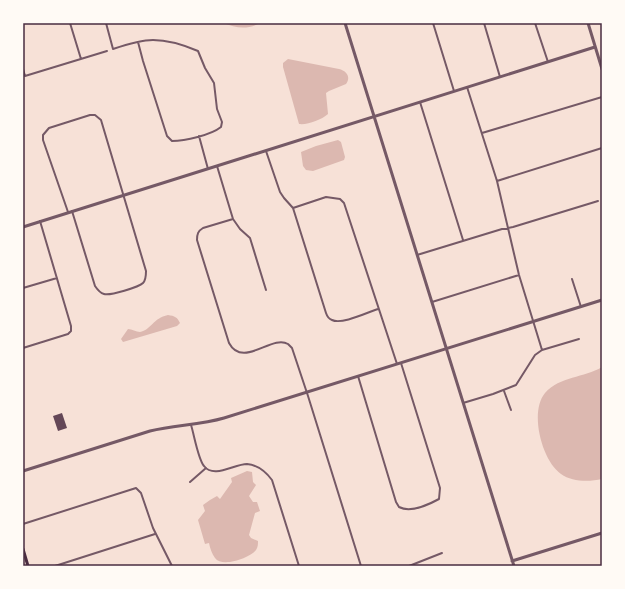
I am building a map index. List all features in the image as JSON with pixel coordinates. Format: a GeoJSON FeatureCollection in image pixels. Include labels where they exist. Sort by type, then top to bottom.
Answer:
{"type":"FeatureCollection","features":[{"type":"Feature","properties":{"kind":"main road"},"geometry":{"type":"LineString","coordinates":[[23,549],[28,566]]}},
{"type":"Feature","properties":{"kind":"street"},"geometry":{"type":"LineString","coordinates":[[70,23],[81,59]]}},
{"type":"Feature","properties":{"kind":"street"},"geometry":{"type":"LineString","coordinates":[[106,23],[113,49],[138,42],[152,40],[167,42],[198,51],[204,68],[214,83],[217,109],[222,122],[222,127],[218,130],[179,141],[172,141],[167,136],[138,42]]}},
{"type":"Feature","properties":{"kind":"street"},"geometry":{"type":"LineString","coordinates":[[345,23],[514,566]]}},
{"type":"Feature","properties":{"kind":"street"},"geometry":{"type":"LineString","coordinates":[[432,23],[454,91]]}},
{"type":"Feature","properties":{"kind":"street"},"geometry":{"type":"LineString","coordinates":[[484,23],[500,77]]}},
{"type":"Feature","properties":{"kind":"street"},"geometry":{"type":"LineString","coordinates":[[535,23],[548,62]]}},
{"type":"Feature","properties":{"kind":"street"},"geometry":{"type":"LineString","coordinates":[[588,23],[602,69]]}},
{"type":"Feature","properties":{"kind":"street"},"geometry":{"type":"LineString","coordinates":[[23,227],[595,47]]}},
{"type":"Feature","properties":{"kind":"street"},"geometry":{"type":"LineString","coordinates":[[23,69],[25,76],[108,51]]}},
{"type":"Feature","properties":{"kind":"street"},"geometry":{"type":"LineString","coordinates":[[467,87],[497,181],[519,275],[542,350]]}},
{"type":"Feature","properties":{"kind":"street"},"geometry":{"type":"LineString","coordinates":[[482,133],[602,96]]}},
{"type":"Feature","properties":{"kind":"street"},"geometry":{"type":"LineString","coordinates":[[420,102],[463,240]]}},
{"type":"Feature","properties":{"kind":"street"},"geometry":{"type":"LineString","coordinates":[[68,212],[43,135],[49,128],[90,115],[95,115],[101,120],[146,271],[146,277],[143,283],[138,286],[105,294],[100,292],[95,286],[72,211]]}},
{"type":"Feature","properties":{"kind":"street"},"geometry":{"type":"LineString","coordinates":[[199,136],[208,169]]}},
{"type":"Feature","properties":{"kind":"street"},"geometry":{"type":"LineString","coordinates":[[497,181],[602,148]]}},
{"type":"Feature","properties":{"kind":"street"},"geometry":{"type":"LineString","coordinates":[[266,150],[280,192],[293,208],[326,313],[329,318],[333,321],[342,321],[378,309]]}},
{"type":"Feature","properties":{"kind":"street"},"geometry":{"type":"LineString","coordinates":[[217,166],[233,218],[240,229],[250,238],[266,290]]}},
{"type":"Feature","properties":{"kind":"street"},"geometry":{"type":"LineString","coordinates":[[293,208],[326,197],[340,199],[344,203],[397,364]]}},
{"type":"Feature","properties":{"kind":"street"},"geometry":{"type":"LineString","coordinates":[[416,255],[598,201]]}},
{"type":"Feature","properties":{"kind":"street"},"geometry":{"type":"LineString","coordinates":[[233,218],[203,228],[197,235],[197,240],[229,343],[233,350],[244,353],[280,342],[287,343],[292,348],[361,566]]}},
{"type":"Feature","properties":{"kind":"street"},"geometry":{"type":"LineString","coordinates":[[23,348],[68,334],[71,331],[71,326],[40,221]]}},
{"type":"Feature","properties":{"kind":"street"},"geometry":{"type":"LineString","coordinates":[[431,302],[519,275]]}},
{"type":"Feature","properties":{"kind":"street"},"geometry":{"type":"LineString","coordinates":[[23,288],[57,278]]}},
{"type":"Feature","properties":{"kind":"street"},"geometry":{"type":"LineString","coordinates":[[572,279],[581,306]]}},
{"type":"Feature","properties":{"kind":"street"},"geometry":{"type":"LineString","coordinates":[[23,471],[150,430],[219,420],[602,300]]}},
{"type":"Feature","properties":{"kind":"street"},"geometry":{"type":"LineString","coordinates":[[463,402],[516,385],[535,355],[542,350],[579,339]]}},
{"type":"Feature","properties":{"kind":"street"},"geometry":{"type":"LineString","coordinates":[[358,376],[396,502],[399,507],[409,510],[439,499],[440,488],[401,363]]}},
{"type":"Feature","properties":{"kind":"street"},"geometry":{"type":"LineString","coordinates":[[504,390],[511,410]]}},
{"type":"Feature","properties":{"kind":"street"},"geometry":{"type":"LineString","coordinates":[[191,425],[201,461],[206,468],[212,471],[218,471],[248,464],[265,472],[272,480],[299,566]]}},
{"type":"Feature","properties":{"kind":"street"},"geometry":{"type":"LineString","coordinates":[[190,482],[206,468]]}},
{"type":"Feature","properties":{"kind":"street"},"geometry":{"type":"LineString","coordinates":[[23,524],[138,489],[142,493],[156,534],[172,566]]}},
{"type":"Feature","properties":{"kind":"street"},"geometry":{"type":"LineString","coordinates":[[512,561],[602,533]]}},
{"type":"Feature","properties":{"kind":"street"},"geometry":{"type":"LineString","coordinates":[[55,566],[156,534]]}},
{"type":"Feature","properties":{"kind":"street"},"geometry":{"type":"LineString","coordinates":[[409,566],[442,553]]}},
{"type":"Feature","properties":{"kind":"shaded area"},"geometry":{"type":"Polygon","coordinates":[[[223,23],[260,23],[251,27],[242,28],[223,23]]]}},
{"type":"Feature","properties":{"kind":"shaded area"},"geometry":{"type":"Polygon","coordinates":[[[288,59],[339,69],[344,71],[348,77],[346,84],[326,93],[328,114],[314,122],[299,124],[283,67],[283,63],[288,59]]]}},
{"type":"Feature","properties":{"kind":"shaded area"},"geometry":{"type":"Polygon","coordinates":[[[338,140],[341,142],[345,157],[344,160],[313,171],[306,170],[303,166],[301,152],[338,140]]]}},
{"type":"Feature","properties":{"kind":"shaded area"},"geometry":{"type":"Polygon","coordinates":[[[168,315],[176,317],[180,323],[177,326],[123,342],[121,339],[128,329],[138,332],[144,331],[159,319],[168,315]]]}},
{"type":"Feature","properties":{"kind":"shaded area"},"geometry":{"type":"Polygon","coordinates":[[[602,367],[602,479],[586,481],[570,479],[554,468],[543,448],[538,424],[540,401],[551,387],[558,383],[595,371],[602,367]]]}},
{"type":"Feature","properties":{"kind":"shaded area"},"geometry":{"type":"Polygon","coordinates":[[[247,471],[252,472],[253,482],[256,485],[249,496],[253,502],[257,502],[260,511],[255,513],[249,535],[251,538],[258,541],[257,548],[253,553],[242,559],[229,562],[219,561],[213,555],[209,543],[205,544],[198,520],[205,511],[203,505],[217,496],[220,499],[232,482],[231,478],[247,471]]]}},
{"type":"Feature","properties":{"kind":"building"},"geometry":{"type":"Polygon","coordinates":[[[62,413],[67,428],[58,431],[53,416],[62,413]]]}}]}
